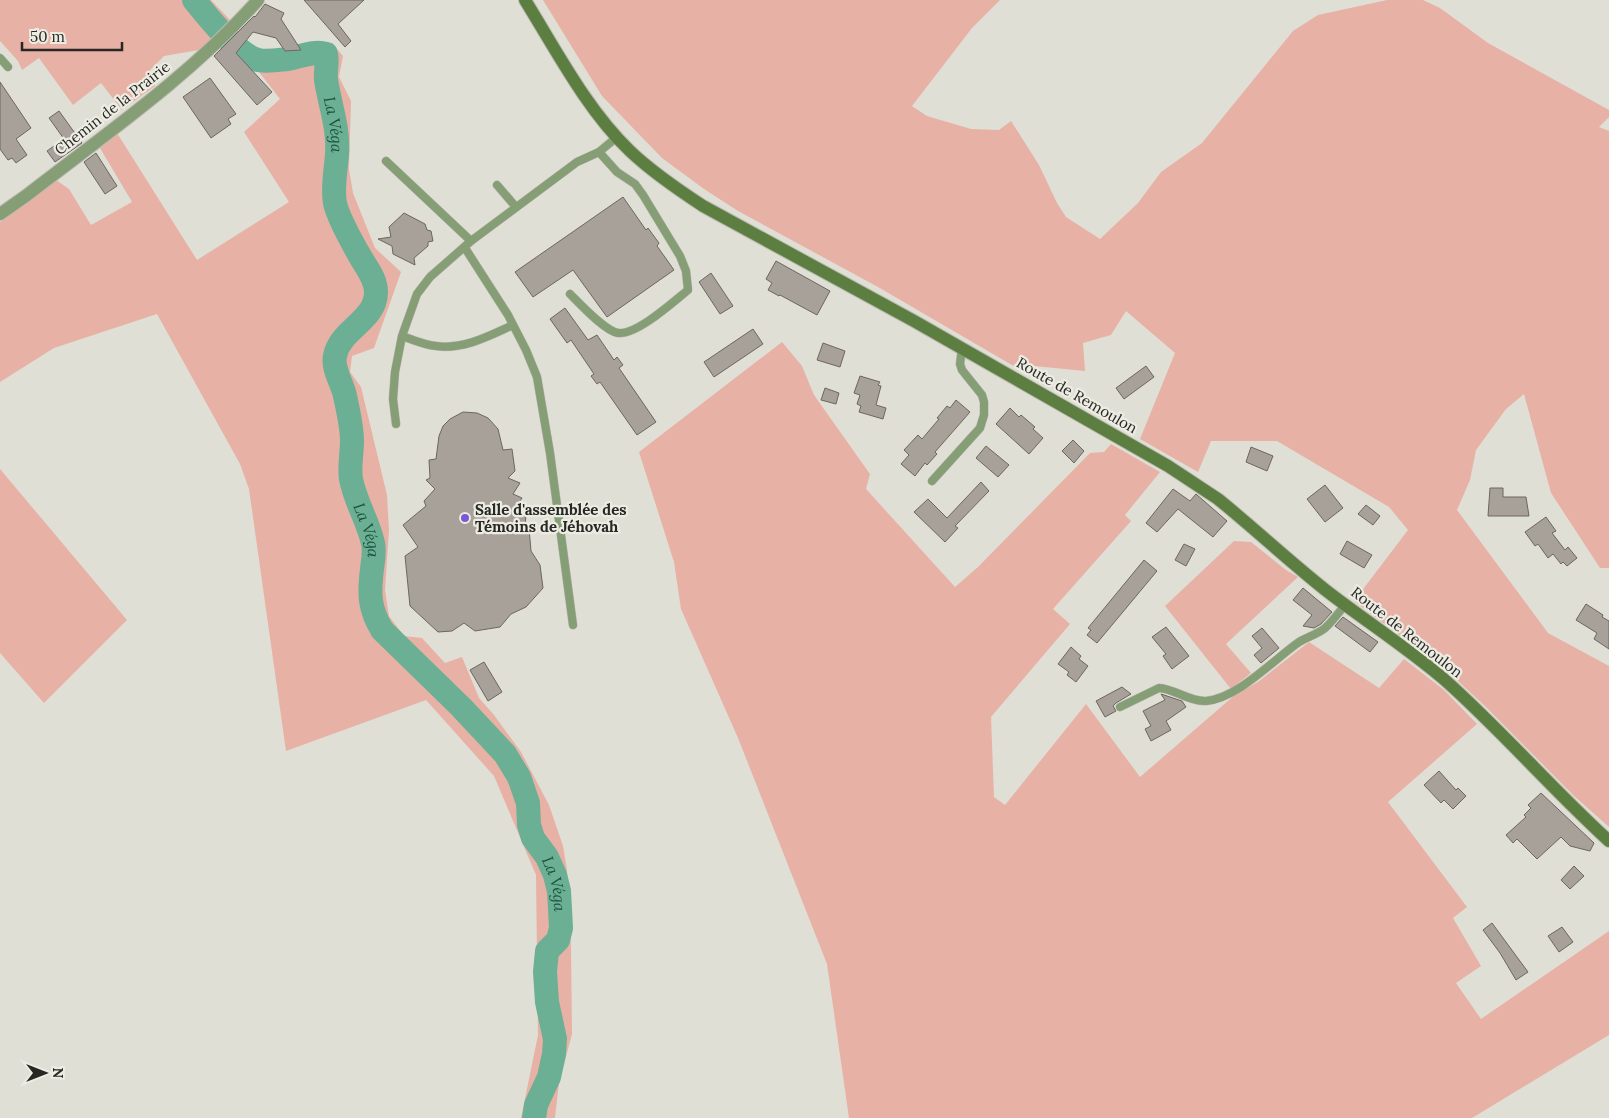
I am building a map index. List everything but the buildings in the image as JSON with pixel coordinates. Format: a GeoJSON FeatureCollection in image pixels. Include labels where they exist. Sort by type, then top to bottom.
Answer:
{"type":"FeatureCollection","features":[{"type":"Feature","properties":{"kind":"main road","name":"Route de Remoulon"},"geometry":{"type":"LineString","coordinates":[[525,0],[585,96],[617,137],[669,184],[702,206],[962,348],[1168,466],[1218,499],[1311,578],[1403,646],[1446,681],[1571,806],[1609,841]]}},
{"type":"Feature","properties":{"kind":"street","name":"Chemin de la Prairie"},"geometry":{"type":"LineString","coordinates":[[0,212],[28,195],[156,96],[221,40],[258,0]]}},
{"type":"Feature","properties":{"kind":"lane"},"geometry":{"type":"LineString","coordinates":[[0,58],[8,67]]}},
{"type":"Feature","properties":{"kind":"lane"},"geometry":{"type":"LineString","coordinates":[[396,424],[393,387],[402,336],[417,294],[430,277],[516,207],[577,162],[599,152],[617,137]]}},
{"type":"Feature","properties":{"kind":"lane"},"geometry":{"type":"LineString","coordinates":[[570,294],[598,321],[617,333],[628,331],[652,319],[688,290],[686,271],[680,256],[643,195],[635,184],[616,172],[599,152]]}},
{"type":"Feature","properties":{"kind":"lane"},"geometry":{"type":"LineString","coordinates":[[386,161],[468,245],[513,325],[537,377],[573,625]]}},
{"type":"Feature","properties":{"kind":"lane"},"geometry":{"type":"LineString","coordinates":[[497,185],[516,207]]}},
{"type":"Feature","properties":{"kind":"lane"},"geometry":{"type":"LineString","coordinates":[[402,336],[424,344],[449,346],[470,343],[513,325]]}},
{"type":"Feature","properties":{"kind":"lane"},"geometry":{"type":"LineString","coordinates":[[932,481],[980,428],[984,415],[982,395],[962,370],[960,364],[962,348]]}},
{"type":"Feature","properties":{"kind":"lane"},"geometry":{"type":"LineString","coordinates":[[1120,707],[1159,688],[1165,688],[1197,700],[1219,699],[1238,690],[1283,653],[1325,628],[1345,604]]}},
{"type":"Feature","properties":{"kind":"shaded area"},"geometry":{"type":"Polygon","coordinates":[[[0,0],[211,0],[231,21],[199,50],[164,56],[149,71],[155,86],[122,110],[101,83],[73,105],[39,58],[22,70],[18,61],[0,41],[0,0]]]}},
{"type":"Feature","properties":{"kind":"shaded area"},"geometry":{"type":"Polygon","coordinates":[[[543,0],[1000,0],[972,28],[912,106],[927,116],[971,129],[999,130],[1011,121],[1039,165],[1057,203],[1066,217],[1100,239],[1138,203],[1161,172],[1202,143],[1293,31],[1318,15],[1387,0],[1423,0],[1440,8],[1488,43],[1609,110],[1609,117],[1599,127],[1609,131],[1609,568],[1600,568],[1551,493],[1524,394],[1506,409],[1476,450],[1470,480],[1457,510],[1548,633],[1609,666],[1609,827],[1573,795],[1486,707],[1446,670],[1354,601],[1408,530],[1389,507],[1277,441],[1211,441],[1198,472],[1140,439],[1175,353],[1126,311],[1111,335],[1083,343],[1085,371],[1034,366],[1017,368],[878,287],[738,211],[662,158],[602,96],[543,0]]]}},
{"type":"Feature","properties":{"kind":"shaded area"},"geometry":{"type":"Polygon","coordinates":[[[332,43],[343,56],[339,77],[351,101],[349,169],[353,193],[375,248],[401,272],[374,348],[352,356],[350,372],[361,387],[387,495],[389,530],[385,590],[389,616],[404,636],[422,638],[445,663],[462,657],[479,698],[521,752],[549,805],[563,846],[567,870],[571,946],[572,1034],[559,1083],[555,1118],[521,1118],[538,1035],[536,875],[494,776],[426,700],[286,751],[249,489],[240,464],[157,314],[54,348],[0,382],[0,222],[56,180],[69,189],[91,225],[132,202],[100,148],[117,133],[197,260],[289,202],[244,132],[280,99],[252,63],[269,67],[306,63],[308,45],[332,43]]]}},
{"type":"Feature","properties":{"kind":"shaded area"},"geometry":{"type":"Polygon","coordinates":[[[782,342],[802,366],[814,395],[870,474],[866,489],[955,587],[978,567],[1090,453],[1104,452],[1111,444],[1160,472],[1125,515],[1131,521],[1053,609],[1070,624],[991,717],[994,797],[1005,805],[1086,704],[1140,777],[1236,694],[1258,682],[1309,642],[1379,688],[1404,659],[1444,690],[1477,724],[1388,802],[1467,907],[1453,918],[1481,966],[1456,983],[1481,1019],[1609,931],[1609,1035],[1472,1118],[849,1118],[827,964],[738,738],[681,609],[674,562],[639,452],[782,342]]]}},
{"type":"Feature","properties":{"kind":"shaded area"},"geometry":{"type":"Polygon","coordinates":[[[0,469],[127,620],[44,703],[0,653],[0,469]]]}},
{"type":"Feature","properties":{"kind":"shaded area"},"geometry":{"type":"Polygon","coordinates":[[[1234,541],[1251,542],[1286,570],[1298,577],[1226,644],[1251,673],[1231,689],[1165,606],[1234,541]]]}},
{"type":"Feature","properties":{"kind":"waterway","name":"La Véga"},"geometry":{"type":"LineString","coordinates":[[194,0],[232,43],[250,57],[269,61],[307,54],[326,54],[326,80],[337,145],[334,185],[335,203],[342,223],[371,274],[376,287],[374,302],[370,310],[338,347],[334,361],[344,391],[351,424],[351,479],[374,546],[370,586],[372,608],[382,630],[461,707],[505,754],[519,777],[528,803],[529,825],[533,838],[547,857],[555,875],[559,891],[561,928],[558,940],[547,951],[545,972],[547,1002],[555,1039],[554,1054],[549,1077],[536,1105],[534,1118]]}},
{"type":"Feature","properties":{"kind":"place","name":"Salle d'assemblée des Témoins de Jéhovah"},"geometry":{"type":"Point","coordinates":[465,518]}}]}
